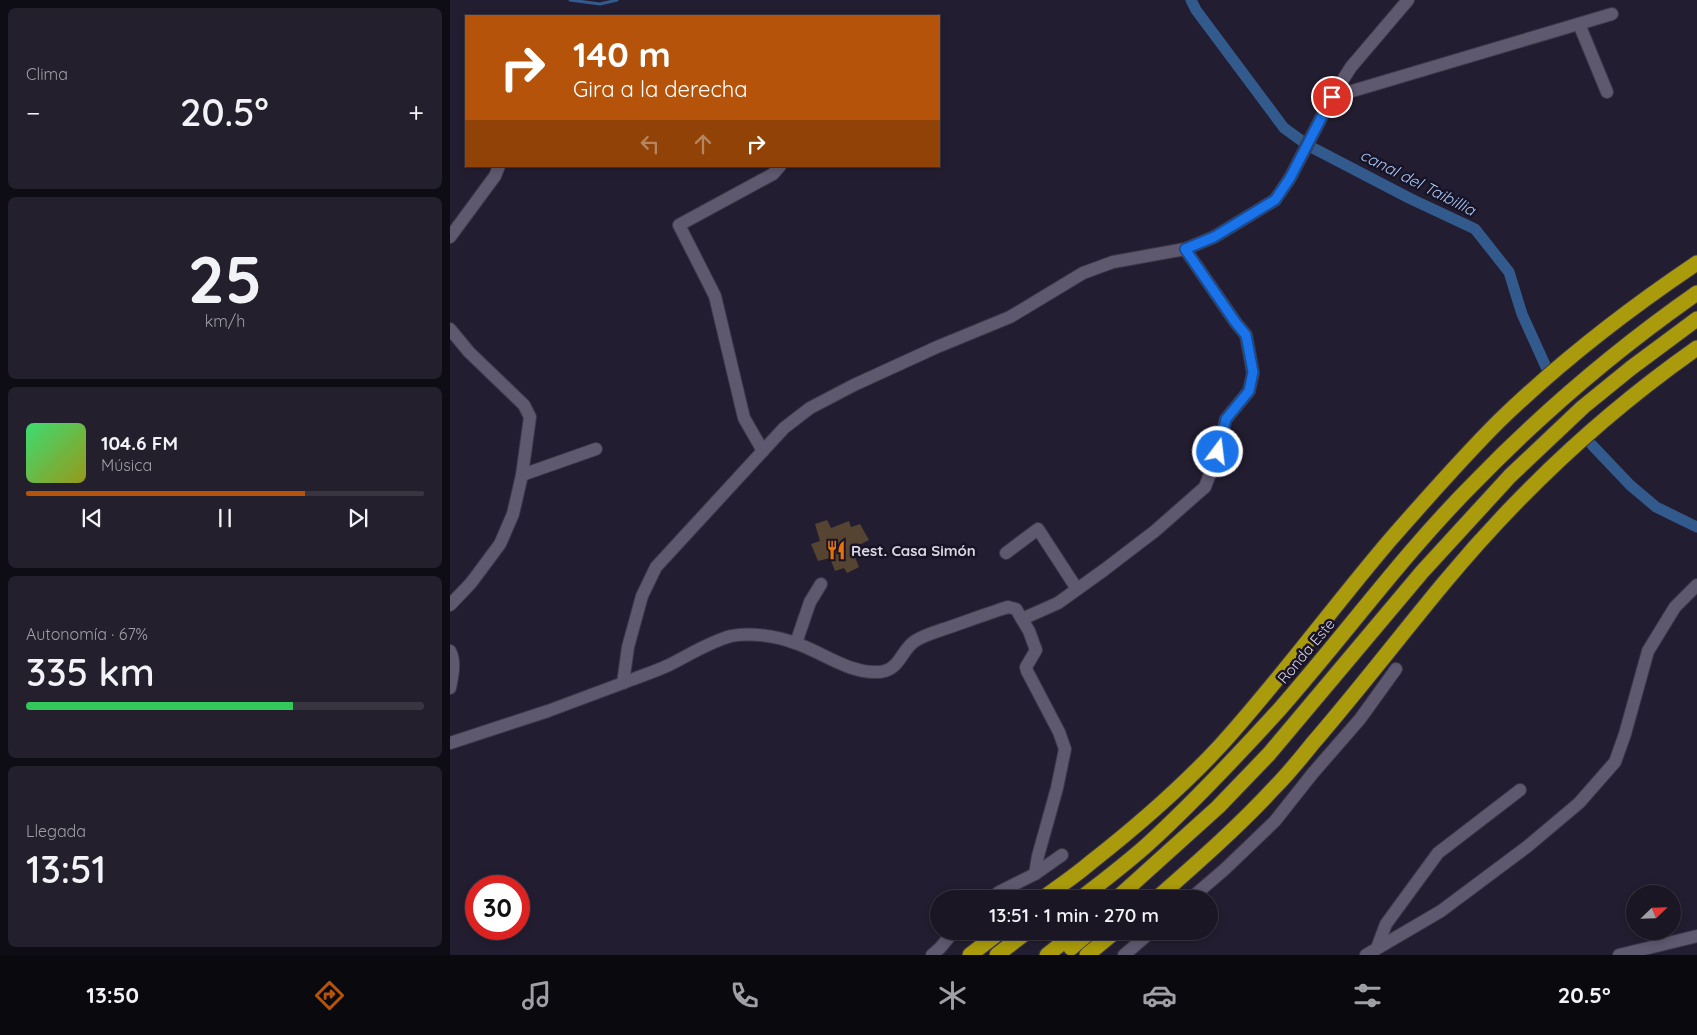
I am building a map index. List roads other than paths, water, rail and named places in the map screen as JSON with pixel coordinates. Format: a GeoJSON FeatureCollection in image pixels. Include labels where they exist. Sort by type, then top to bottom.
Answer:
{"type":"FeatureCollection","features":[{"type":"Feature","properties":{"kind":"highway"},"geometry":{"type":"LineString","coordinates":[[1054,890],[1143,820],[1186,781],[1220,746],[1297,656],[1383,549],[1500,421],[1557,369],[1636,306],[1697,263]]}},
{"type":"Feature","properties":{"kind":"highway","name":"Ronda Este"},"geometry":{"type":"LineString","coordinates":[[1091,890],[1146,846],[1225,768],[1279,710],[1473,483],[1545,412],[1667,314],[1697,294]]}},
{"type":"Feature","properties":{"kind":"highway"},"geometry":{"type":"LineString","coordinates":[[1140,890],[1193,832],[1269,754],[1422,572],[1470,518],[1558,430],[1631,368],[1697,319]]}},
{"type":"Feature","properties":{"kind":"highway"},"geometry":{"type":"LineString","coordinates":[[1166,890],[1220,843],[1276,786],[1475,548],[1531,488],[1594,429],[1654,378],[1697,348]]}},
{"type":"Feature","properties":{"kind":"highway"},"geometry":{"type":"LineString","coordinates":[[1126,890],[1193,832]]}},
{"type":"Feature","properties":{"kind":"highway"},"geometry":{"type":"LineString","coordinates":[[970,955],[989,940]]}},
{"type":"Feature","properties":{"kind":"highway"},"geometry":{"type":"LineString","coordinates":[[997,955],[1016,940]]}},
{"type":"Feature","properties":{"kind":"highway"},"geometry":{"type":"LineString","coordinates":[[1010,955],[1029,940]]}},
{"type":"Feature","properties":{"kind":"highway"},"geometry":{"type":"LineString","coordinates":[[1047,955],[1066,940]]}},
{"type":"Feature","properties":{"kind":"highway"},"geometry":{"type":"LineString","coordinates":[[1062,955],[1080,940]]}},
{"type":"Feature","properties":{"kind":"highway"},"geometry":{"type":"LineString","coordinates":[[1087,955],[1105,940]]}},
{"type":"Feature","properties":{"kind":"street"},"geometry":{"type":"LineString","coordinates":[[623,683],[628,647],[642,596],[656,567],[784,428],[810,408],[854,385],[937,347],[1010,317],[1083,273],[1113,262],[1185,249],[1214,237],[1275,200],[1290,178],[1332,97],[1351,67],[1408,0]]}},
{"type":"Feature","properties":{"kind":"street"},"geometry":{"type":"LineString","coordinates":[[1332,97],[1612,14]]}},
{"type":"Feature","properties":{"kind":"street"},"geometry":{"type":"LineString","coordinates":[[1579,24],[1607,92]]}},
{"type":"Feature","properties":{"kind":"street"},"geometry":{"type":"LineString","coordinates":[[450,237],[495,176],[499,167]]}},
{"type":"Feature","properties":{"kind":"street"},"geometry":{"type":"LineString","coordinates":[[763,451],[744,418],[715,296],[679,225],[773,174],[779,167]]}},
{"type":"Feature","properties":{"kind":"street"},"geometry":{"type":"LineString","coordinates":[[1022,619],[1058,603],[1155,532],[1205,487],[1214,466],[1226,419],[1249,391],[1253,372],[1246,335],[1185,249]]}},
{"type":"Feature","properties":{"kind":"street"},"geometry":{"type":"LineString","coordinates":[[450,328],[470,352],[524,405],[530,416],[522,475],[513,514],[500,544],[471,583],[450,605]]}},
{"type":"Feature","properties":{"kind":"street"},"geometry":{"type":"LineString","coordinates":[[522,475],[596,449]]}},
{"type":"Feature","properties":{"kind":"street"},"geometry":{"type":"LineString","coordinates":[[1006,553],[1038,529],[1076,590]]}},
{"type":"Feature","properties":{"kind":"street"},"geometry":{"type":"LineString","coordinates":[[796,643],[810,602],[821,584]]}},
{"type":"Feature","properties":{"kind":"street"},"geometry":{"type":"LineString","coordinates":[[1372,952],[1442,911],[1528,846],[1579,803],[1616,762],[1648,652],[1675,607],[1697,585]]}},
{"type":"Feature","properties":{"kind":"street"},"geometry":{"type":"LineString","coordinates":[[450,743],[548,711],[623,683],[732,636],[752,635],[776,638],[796,643],[834,662],[863,671],[881,672],[892,668],[901,660],[908,647],[916,641],[935,632],[1008,607],[1016,609],[1029,631],[1036,650],[1026,667],[1027,671],[1059,732],[1065,749],[1035,874]]}},
{"type":"Feature","properties":{"kind":"street"},"geometry":{"type":"LineString","coordinates":[[450,651],[453,675],[450,688]]}},
{"type":"Feature","properties":{"kind":"street"},"geometry":{"type":"LineString","coordinates":[[1200,890],[1275,821],[1360,718],[1396,669]]}},
{"type":"Feature","properties":{"kind":"street"},"geometry":{"type":"LineString","coordinates":[[1372,952],[1386,924],[1438,854],[1520,790]]}},
{"type":"Feature","properties":{"kind":"street"},"geometry":{"type":"LineString","coordinates":[[1003,890],[1035,874],[1062,855]]}},
{"type":"Feature","properties":{"kind":"street"},"geometry":{"type":"LineString","coordinates":[[1619,955],[1697,936]]}},
{"type":"Feature","properties":{"kind":"street"},"geometry":{"type":"LineString","coordinates":[[932,955],[947,940]]}},
{"type":"Feature","properties":{"kind":"street"},"geometry":{"type":"LineString","coordinates":[[1124,955],[1142,940]]}},
{"type":"Feature","properties":{"kind":"waterway"},"geometry":{"type":"LineString","coordinates":[[570,0],[600,4],[617,0]]}},
{"type":"Feature","properties":{"kind":"waterway","name":"canal del Taibillia"},"geometry":{"type":"LineString","coordinates":[[1191,0],[1196,10],[1284,128],[1302,141]]}},
{"type":"Feature","properties":{"kind":"waterway","name":"canal del Taibillia"},"geometry":{"type":"LineString","coordinates":[[1313,148],[1411,199],[1475,229],[1509,272],[1522,314],[1546,367]]}},
{"type":"Feature","properties":{"kind":"waterway","name":"canal del Taibillia"},"geometry":{"type":"LineString","coordinates":[[1592,445],[1630,485],[1656,507],[1697,527]]}},
{"type":"Feature","properties":{"kind":"place","name":"Rest. Casa Simón"},"geometry":{"type":"Point","coordinates":[836,550]}}]}
